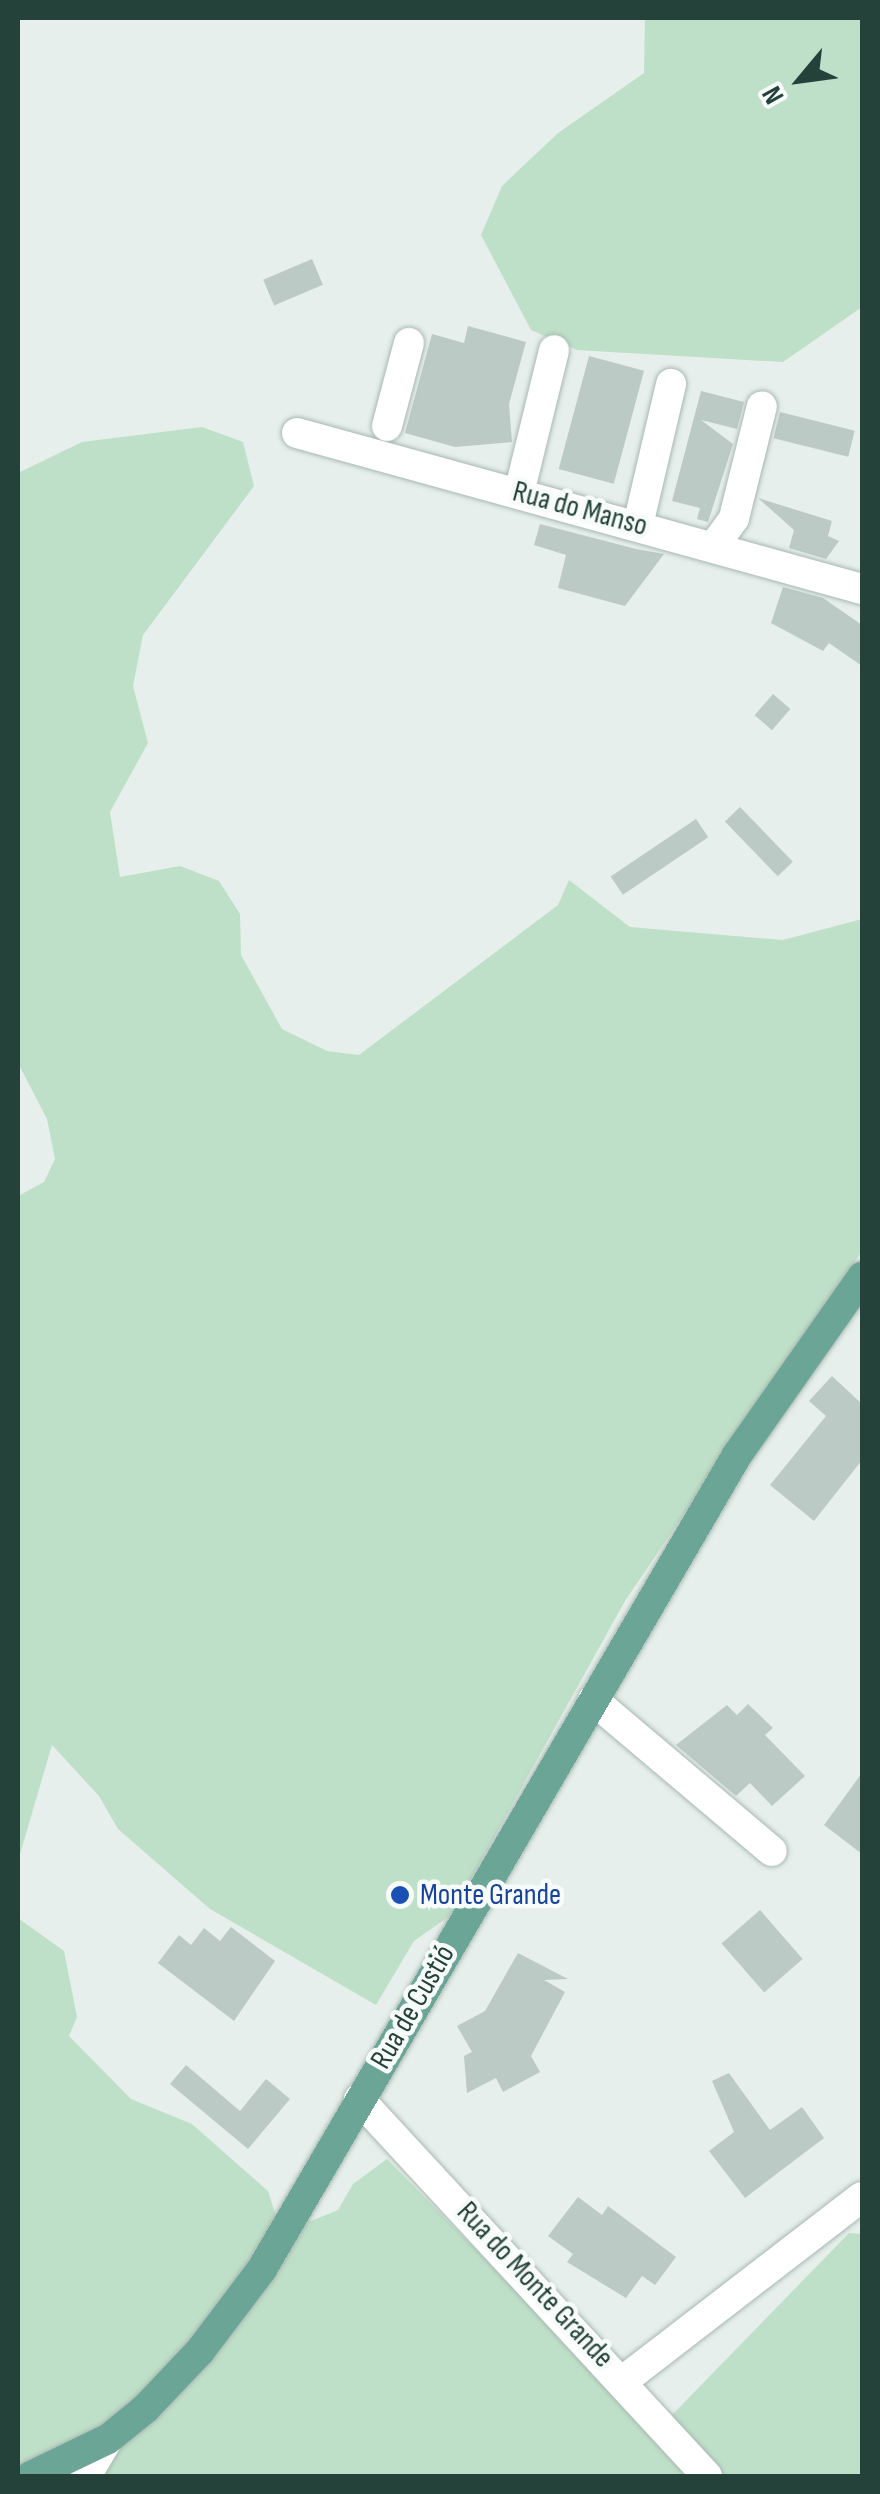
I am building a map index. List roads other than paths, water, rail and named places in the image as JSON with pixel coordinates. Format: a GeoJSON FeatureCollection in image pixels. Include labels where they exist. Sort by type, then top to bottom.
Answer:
{"type":"FeatureCollection","features":[{"type":"Feature","properties":{"kind":"main road","name":"Rua de Custió"},"geometry":{"type":"LineString","coordinates":[[31,2476],[108,2439],[172,2383],[262,2269],[738,1455],[862,1277]]}},
{"type":"Feature","properties":{"kind":"street"},"geometry":{"type":"LineString","coordinates":[[384,443],[410,343]]}},
{"type":"Feature","properties":{"kind":"street"},"geometry":{"type":"LineString","coordinates":[[520,493],[554,350]]}},
{"type":"Feature","properties":{"kind":"street"},"geometry":{"type":"LineString","coordinates":[[638,525],[671,384]]}},
{"type":"Feature","properties":{"kind":"street"},"geometry":{"type":"LineString","coordinates":[[714,546],[734,518],[762,406]]}},
{"type":"Feature","properties":{"kind":"street","name":"Rua do Manso"},"geometry":{"type":"LineString","coordinates":[[297,433],[384,443],[520,493],[861,584]]}},
{"type":"Feature","properties":{"kind":"street"},"geometry":{"type":"LineString","coordinates":[[593,1700],[772,1851]]}},
{"type":"Feature","properties":{"kind":"street","name":"Rua do Monte Grande"},"geometry":{"type":"LineString","coordinates":[[359,2099],[624,2380],[706,2476]]}},
{"type":"Feature","properties":{"kind":"street"},"geometry":{"type":"LineString","coordinates":[[624,2380],[862,2197]]}},
{"type":"Feature","properties":{"kind":"street"},"geometry":{"type":"LineString","coordinates":[[86,2476],[108,2439]]}},
{"type":"Feature","properties":{"kind":"place","name":"Monte Grande"},"geometry":{"type":"Point","coordinates":[400,1895]}}]}
